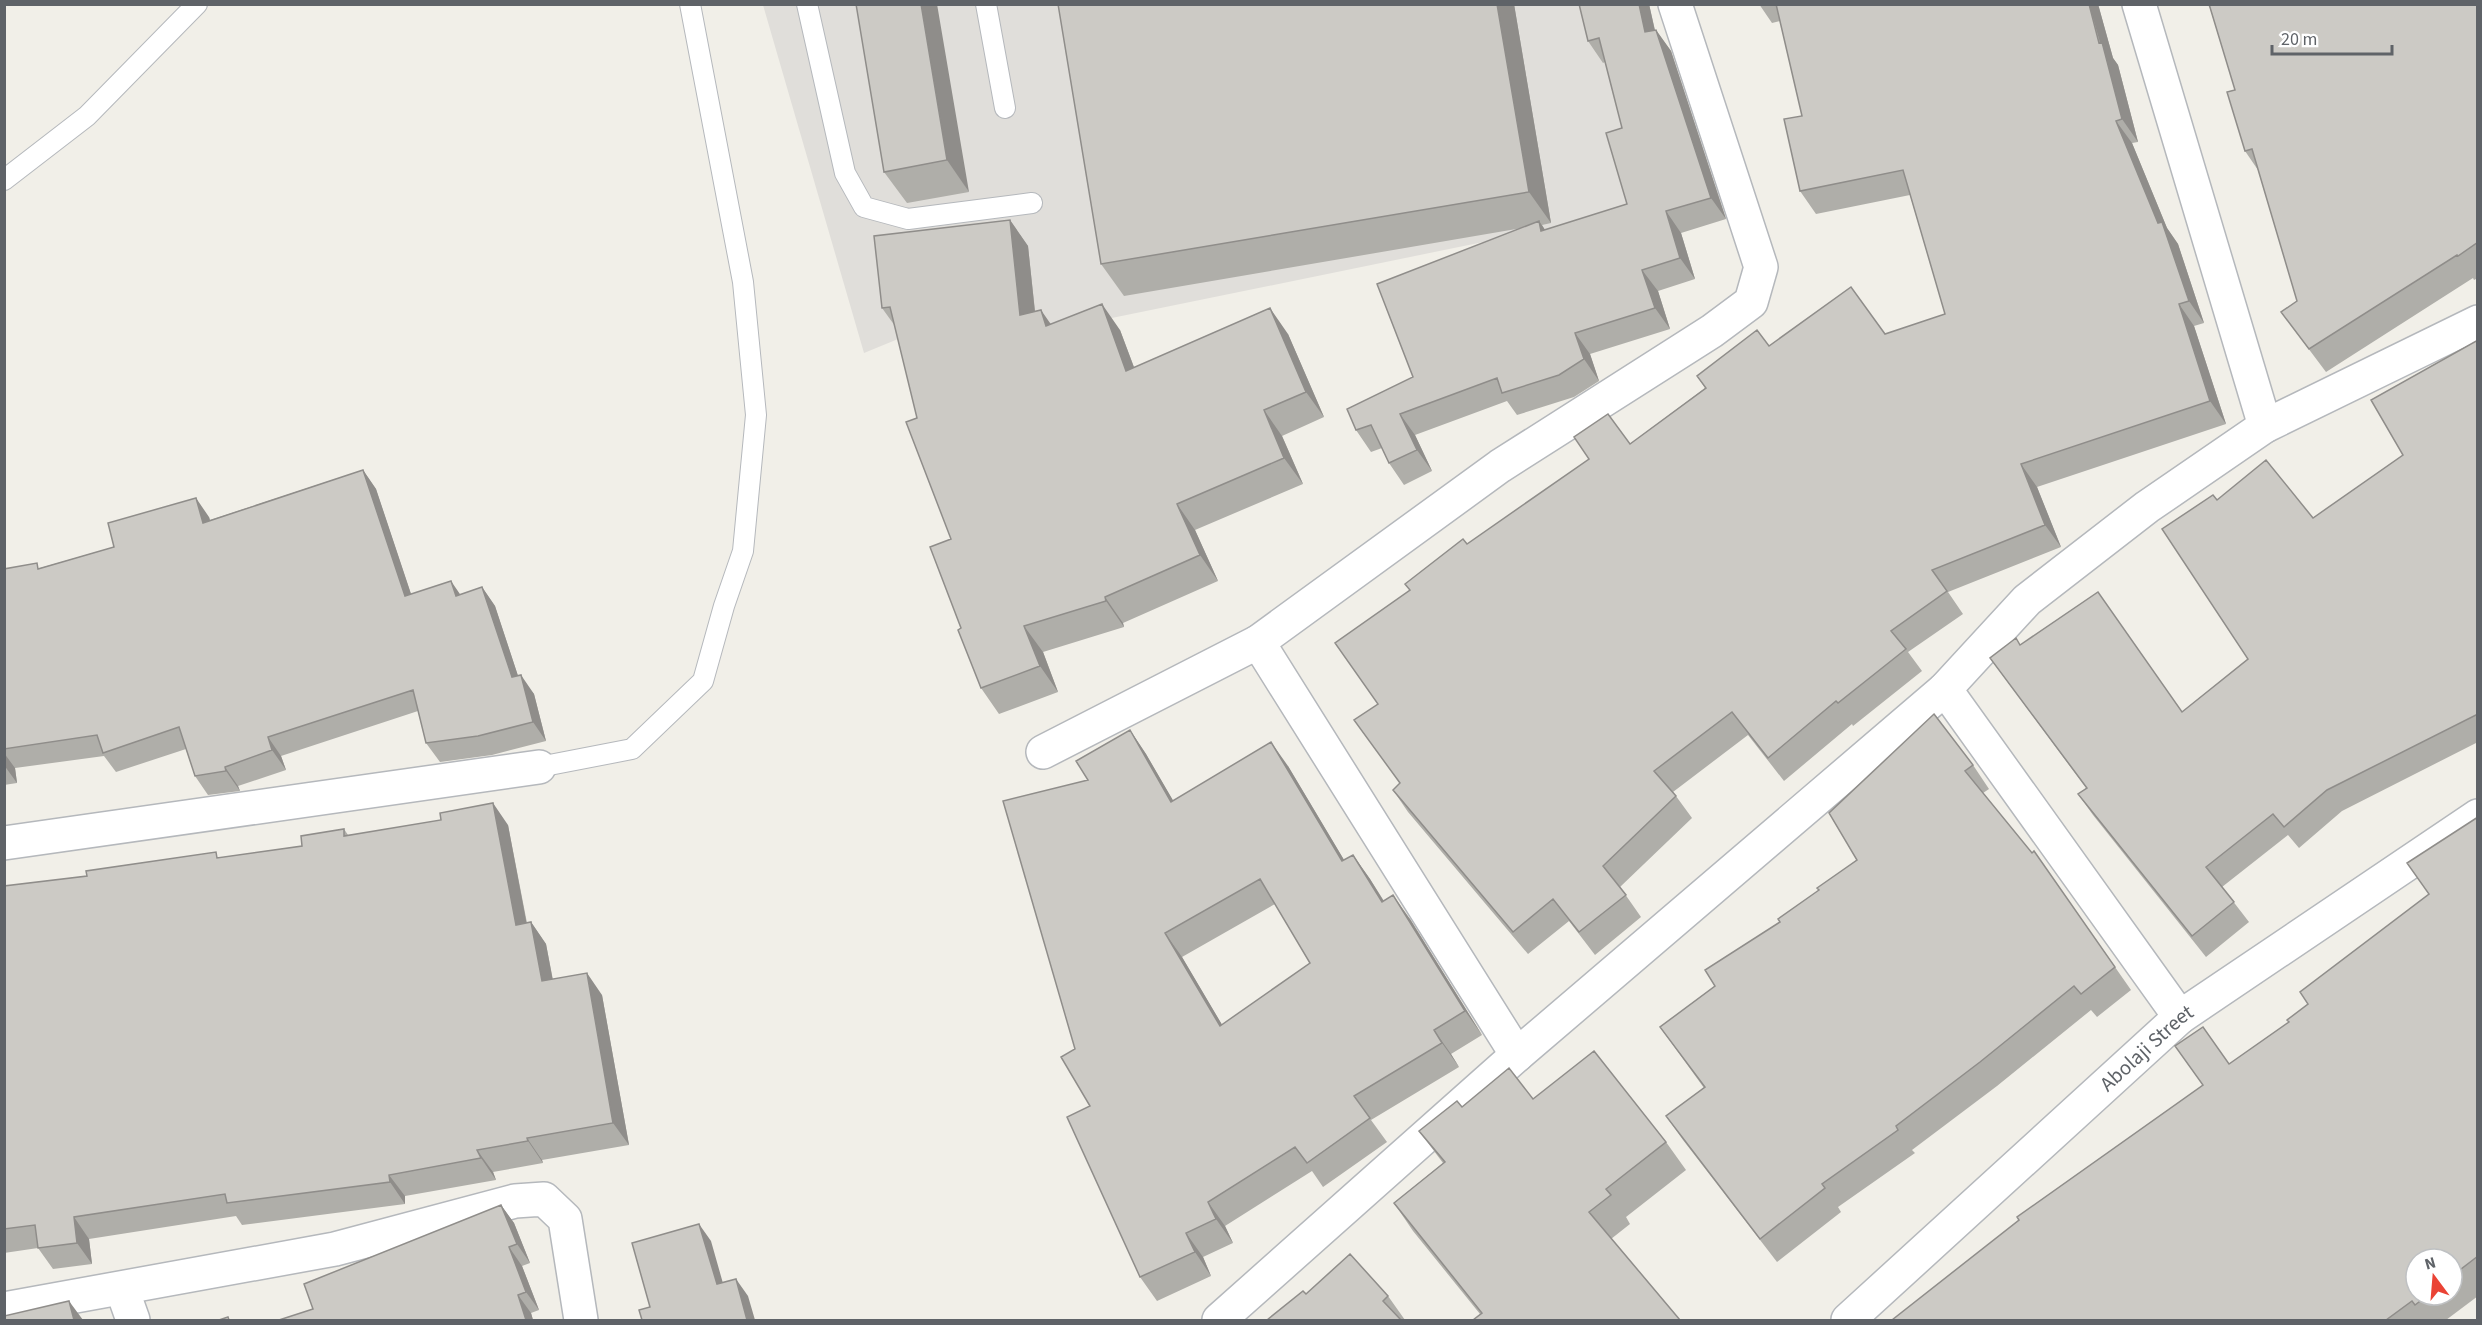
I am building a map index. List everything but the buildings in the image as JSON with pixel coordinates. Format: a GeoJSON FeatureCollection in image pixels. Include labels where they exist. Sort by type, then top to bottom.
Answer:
{"type":"FeatureCollection","features":[{"type":"Feature","properties":{"kind":"street"},"geometry":{"type":"LineString","coordinates":[[1043,752],[1258,642],[1500,466],[1712,331],[1751,302],[1761,267],[1675,4]]}},
{"type":"Feature","properties":{"kind":"street"},"geometry":{"type":"LineString","coordinates":[[2139,4],[2265,426]]}},
{"type":"Feature","properties":{"kind":"street"},"geometry":{"type":"LineString","coordinates":[[1219,1320],[1517,1055],[1945,689],[2027,600],[2147,507],[2265,426],[2478,322]]}},
{"type":"Feature","properties":{"kind":"street"},"geometry":{"type":"LineString","coordinates":[[1258,642],[1517,1055]]}},
{"type":"Feature","properties":{"kind":"street"},"geometry":{"type":"LineString","coordinates":[[1945,689],[2180,1017]]}},
{"type":"Feature","properties":{"kind":"street"},"geometry":{"type":"LineString","coordinates":[[4,843],[539,767]]}},
{"type":"Feature","properties":{"kind":"street","name":"Abolaji Street"},"geometry":{"type":"LineString","coordinates":[[1848,1320],[2180,1017],[2478,816]]}},
{"type":"Feature","properties":{"kind":"street"},"geometry":{"type":"LineString","coordinates":[[4,1309],[335,1249],[515,1201],[544,1199],[565,1219],[581,1320]]}},
{"type":"Feature","properties":{"kind":"street"},"geometry":{"type":"LineString","coordinates":[[123,1289],[133,1320]]}},
{"type":"Feature","properties":{"kind":"lane"},"geometry":{"type":"LineString","coordinates":[[4,180],[87,116],[197,4]]}},
{"type":"Feature","properties":{"kind":"lane"},"geometry":{"type":"LineString","coordinates":[[539,767],[632,749],[703,681],[724,606],[743,550],[756,415],[752,370],[743,282],[690,4]]}},
{"type":"Feature","properties":{"kind":"lane"},"geometry":{"type":"LineString","coordinates":[[807,4],[845,173],[864,207],[908,219],[1032,203]]}},
{"type":"Feature","properties":{"kind":"lane"},"geometry":{"type":"LineString","coordinates":[[986,4],[1005,108]]}},
{"type":"Feature","properties":{"kind":"shaded area"},"geometry":{"type":"Polygon","coordinates":[[[763,5],[1601,5],[1635,211],[1097,321],[920,330],[864,353],[763,5]]]}}]}
